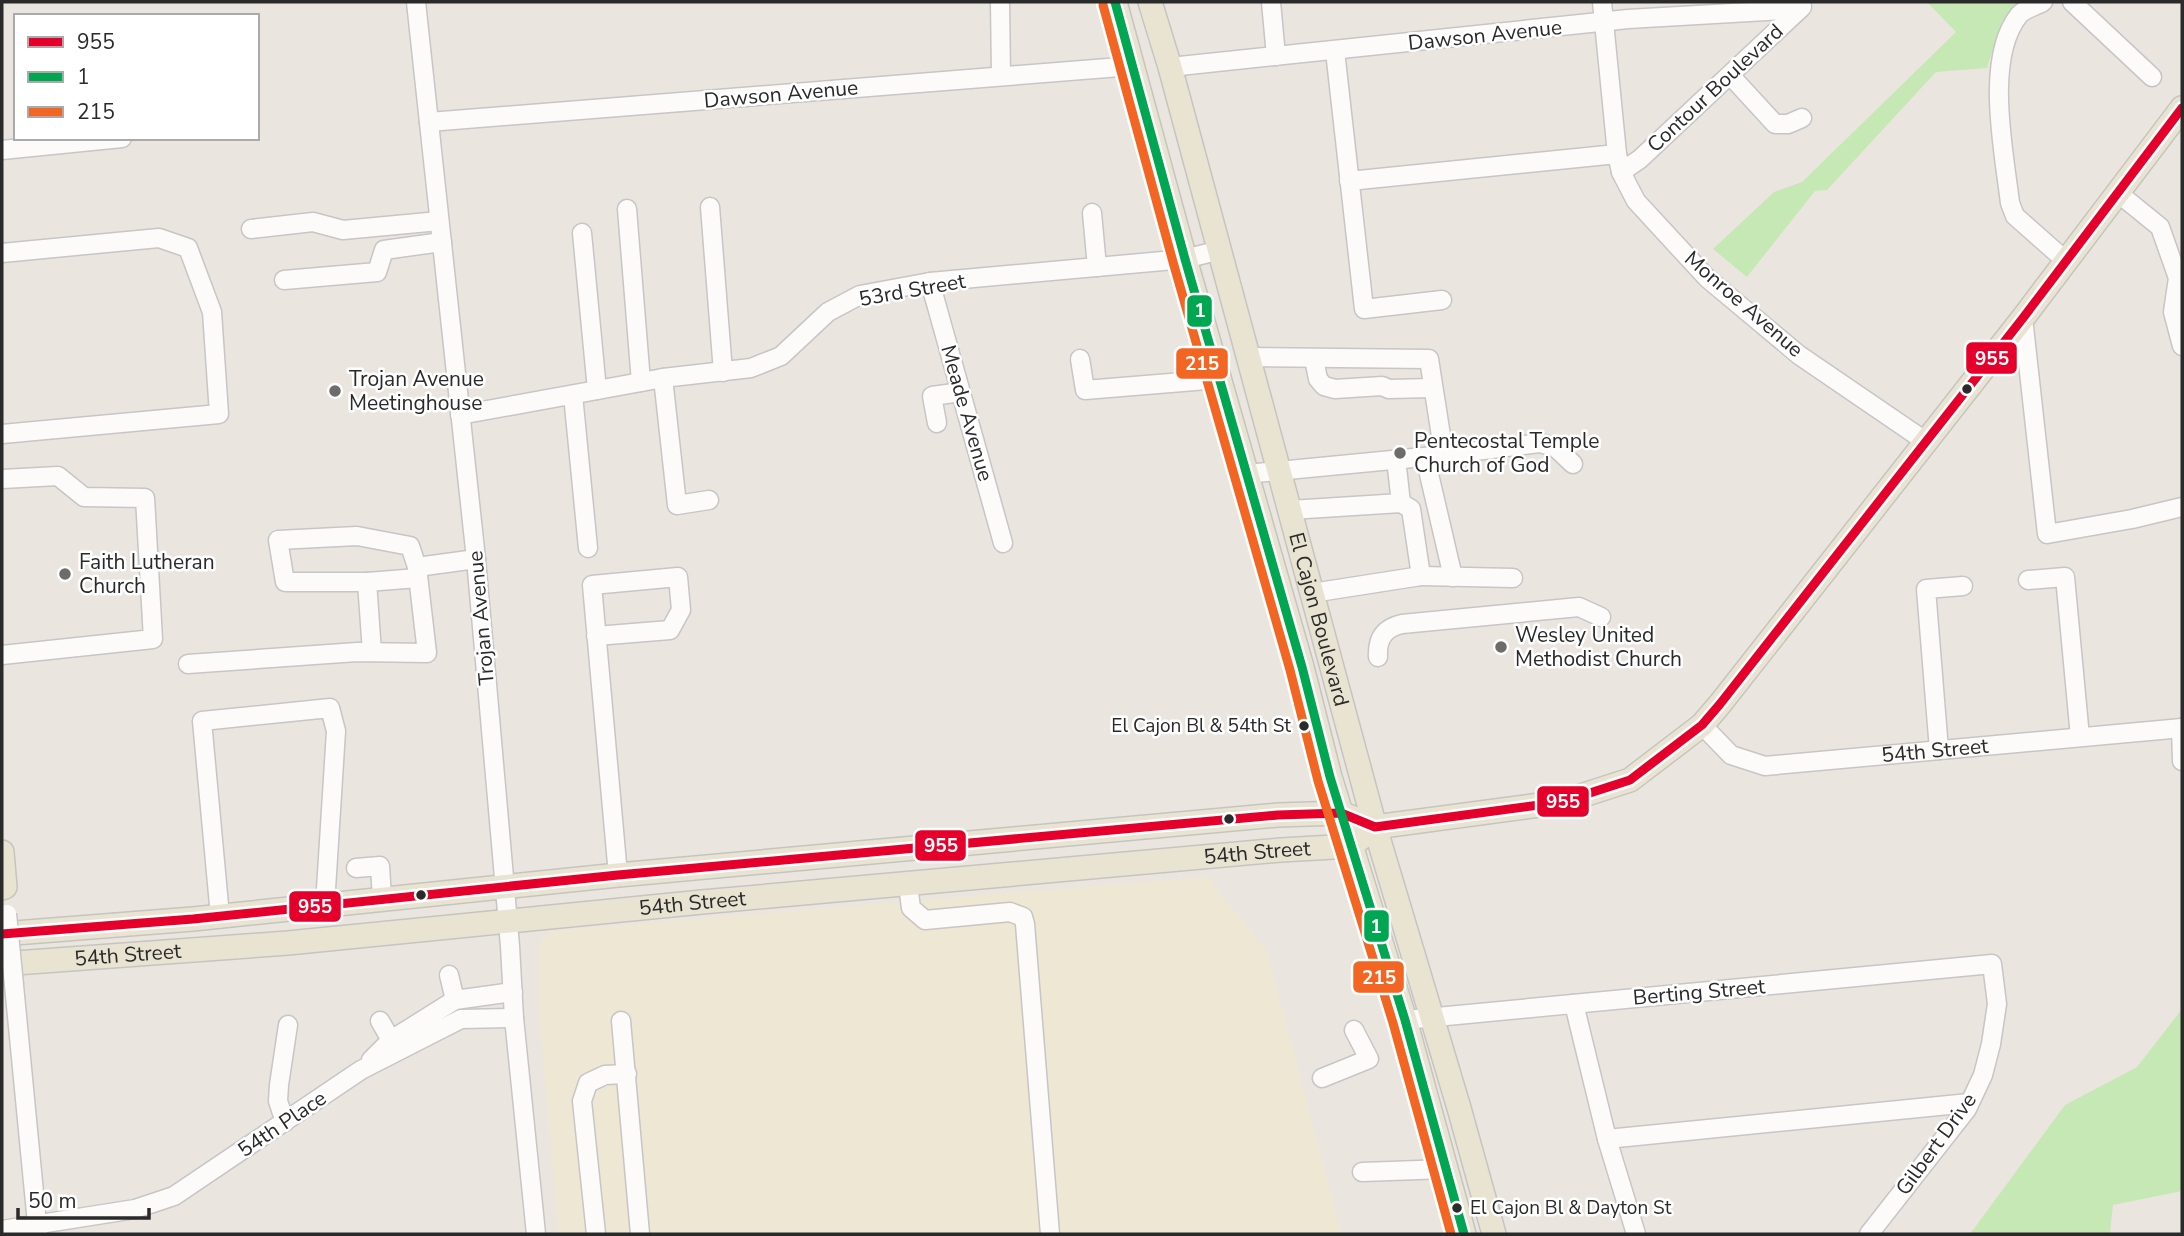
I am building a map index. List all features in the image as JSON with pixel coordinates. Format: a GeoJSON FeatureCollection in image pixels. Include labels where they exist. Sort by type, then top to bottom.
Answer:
{"type":"FeatureCollection","features":[{"type":"Feature","properties":{"kind":"main road","name":"El Cajon Boulevard"},"geometry":{"type":"LineString","coordinates":[[1115,2],[1341,813],[1405,1020],[1464,1234]]}},
{"type":"Feature","properties":{"kind":"main road","name":"El Cajon Boulevard"},"geometry":{"type":"LineString","coordinates":[[1150,2],[1220,250],[1375,827],[1494,1234]]}},
{"type":"Feature","properties":{"kind":"main road","name":"54th Street"},"geometry":{"type":"LineString","coordinates":[[5,924],[220,916],[618,875],[1278,815],[1341,813],[1375,827],[1562,802],[1630,780],[1702,725],[2023,318],[2182,108]]}},
{"type":"Feature","properties":{"kind":"main road"},"geometry":{"type":"LineString","coordinates":[[1351,846],[1375,827]]}},
{"type":"Feature","properties":{"kind":"main road","name":"54th Street"},"geometry":{"type":"LineString","coordinates":[[2,964],[288,943],[1281,850],[1351,846]]}},
{"type":"Feature","properties":{"kind":"main road"},"geometry":{"type":"LineString","coordinates":[[2,852],[3,888]]}},
{"type":"Feature","properties":{"kind":"street","name":"Trojan Avenue"},"geometry":{"type":"LineString","coordinates":[[416,2],[476,559],[514,1018],[536,1234]]}},
{"type":"Feature","properties":{"kind":"street"},"geometry":{"type":"LineString","coordinates":[[1000,2],[1002,76]]}},
{"type":"Feature","properties":{"kind":"street"},"geometry":{"type":"LineString","coordinates":[[1271,2],[1276,56]]}},
{"type":"Feature","properties":{"kind":"street","name":"Monroe Avenue"},"geometry":{"type":"LineString","coordinates":[[1602,2],[1617,153],[1621,172],[1636,201],[1707,278],[1799,355],[1926,441]]}},
{"type":"Feature","properties":{"kind":"street"},"geometry":{"type":"LineString","coordinates":[[2043,2],[2020,14],[2009,34],[2002,55],[2000,106],[2010,203],[2015,216],[2066,261]]}},
{"type":"Feature","properties":{"kind":"street"},"geometry":{"type":"LineString","coordinates":[[2072,2],[2152,77]]}},
{"type":"Feature","properties":{"kind":"street","name":"Dawson Avenue"},"geometry":{"type":"LineString","coordinates":[[1170,67],[1604,22],[1804,5]]}},
{"type":"Feature","properties":{"kind":"street","name":"Contour Boulevard"},"geometry":{"type":"LineString","coordinates":[[1621,172],[1640,159],[1804,5]]}},
{"type":"Feature","properties":{"kind":"street"},"geometry":{"type":"LineString","coordinates":[[1335,51],[1364,309],[1442,300]]}},
{"type":"Feature","properties":{"kind":"street","name":"Dawson Avenue"},"geometry":{"type":"LineString","coordinates":[[429,122],[1133,66]]}},
{"type":"Feature","properties":{"kind":"street"},"geometry":{"type":"LineString","coordinates":[[1730,75],[1775,124],[1788,124],[1802,118]]}},
{"type":"Feature","properties":{"kind":"street"},"geometry":{"type":"LineString","coordinates":[[2,150],[102,140]]}},
{"type":"Feature","properties":{"kind":"street"},"geometry":{"type":"LineString","coordinates":[[1349,181],[1617,153]]}},
{"type":"Feature","properties":{"kind":"street"},"geometry":{"type":"LineString","coordinates":[[2118,193],[2160,228],[2178,278],[2173,312],[2182,346]]}},
{"type":"Feature","properties":{"kind":"street"},"geometry":{"type":"LineString","coordinates":[[710,207],[723,372]]}},
{"type":"Feature","properties":{"kind":"street"},"geometry":{"type":"LineString","coordinates":[[627,209],[641,382]]}},
{"type":"Feature","properties":{"kind":"street"},"geometry":{"type":"LineString","coordinates":[[1092,213],[1097,267]]}},
{"type":"Feature","properties":{"kind":"street"},"geometry":{"type":"LineString","coordinates":[[251,229],[313,222],[342,230],[439,221]]}},
{"type":"Feature","properties":{"kind":"street"},"geometry":{"type":"LineString","coordinates":[[582,233],[597,390]]}},
{"type":"Feature","properties":{"kind":"street"},"geometry":{"type":"LineString","coordinates":[[2,253],[159,238],[188,248],[212,312],[219,414],[2,434]]}},
{"type":"Feature","properties":{"kind":"street"},"geometry":{"type":"LineString","coordinates":[[284,280],[377,272],[384,250],[442,242]]}},
{"type":"Feature","properties":{"kind":"street","name":"53rd Street"},"geometry":{"type":"LineString","coordinates":[[460,415],[663,378],[751,368],[781,356],[828,312],[860,295],[930,282],[1185,258],[1220,250]]}},
{"type":"Feature","properties":{"kind":"street","name":"Meade Avenue"},"geometry":{"type":"LineString","coordinates":[[930,282],[1003,543]]}},
{"type":"Feature","properties":{"kind":"street"},"geometry":{"type":"LineString","coordinates":[[2023,318],[2047,534],[2182,507]]}},
{"type":"Feature","properties":{"kind":"street"},"geometry":{"type":"LineString","coordinates":[[1248,357],[1429,359],[1444,455]]}},
{"type":"Feature","properties":{"kind":"street"},"geometry":{"type":"LineString","coordinates":[[1080,359],[1085,390],[1219,379]]}},
{"type":"Feature","properties":{"kind":"street"},"geometry":{"type":"LineString","coordinates":[[1314,359],[1318,379],[1324,386],[1335,389],[1381,386],[1389,389],[1433,388]]}},
{"type":"Feature","properties":{"kind":"street"},"geometry":{"type":"LineString","coordinates":[[663,378],[677,505],[709,500]]}},
{"type":"Feature","properties":{"kind":"street"},"geometry":{"type":"LineString","coordinates":[[937,424],[932,396],[961,392]]}},
{"type":"Feature","properties":{"kind":"street"},"geometry":{"type":"LineString","coordinates":[[573,395],[588,548]]}},
{"type":"Feature","properties":{"kind":"street"},"geometry":{"type":"LineString","coordinates":[[1246,474],[1540,443],[1555,447],[1573,464]]}},
{"type":"Feature","properties":{"kind":"street"},"geometry":{"type":"LineString","coordinates":[[1425,457],[1453,577]]}},
{"type":"Feature","properties":{"kind":"street"},"geometry":{"type":"LineString","coordinates":[[1396,459],[1401,503]]}},
{"type":"Feature","properties":{"kind":"street"},"geometry":{"type":"LineString","coordinates":[[2,479],[58,476],[84,497],[145,498],[153,639],[2,655]]}},
{"type":"Feature","properties":{"kind":"street"},"geometry":{"type":"LineString","coordinates":[[1290,510],[1401,503],[1411,509],[1421,576]]}},
{"type":"Feature","properties":{"kind":"street"},"geometry":{"type":"LineString","coordinates":[[188,664],[372,652],[427,653],[418,573],[410,546],[357,536],[278,540],[285,582],[367,582],[418,573],[476,559]]}},
{"type":"Feature","properties":{"kind":"street"},"geometry":{"type":"LineString","coordinates":[[1312,593],[1421,576],[1513,578]]}},
{"type":"Feature","properties":{"kind":"street"},"geometry":{"type":"LineString","coordinates":[[2028,580],[2065,577],[2080,737]]}},
{"type":"Feature","properties":{"kind":"street"},"geometry":{"type":"LineString","coordinates":[[596,636],[670,630],[681,610],[678,578],[592,585],[596,636],[618,875]]}},
{"type":"Feature","properties":{"kind":"street"},"geometry":{"type":"LineString","coordinates":[[367,582],[372,652]]}},
{"type":"Feature","properties":{"kind":"street"},"geometry":{"type":"LineString","coordinates":[[1939,750],[1927,589],[1963,586]]}},
{"type":"Feature","properties":{"kind":"street"},"geometry":{"type":"LineString","coordinates":[[1378,657],[1378,642],[1384,633],[1390,627],[1402,624],[1579,607],[1601,617]]}},
{"type":"Feature","properties":{"kind":"street"},"geometry":{"type":"LineString","coordinates":[[220,916],[202,721],[330,708],[336,731],[325,905]]}},
{"type":"Feature","properties":{"kind":"street","name":"54th Street"},"geometry":{"type":"LineString","coordinates":[[1702,725],[1731,755],[1765,766],[2181,728]]}},
{"type":"Feature","properties":{"kind":"street"},"geometry":{"type":"LineString","coordinates":[[2181,728],[2182,761]]}},
{"type":"Feature","properties":{"kind":"street"},"geometry":{"type":"LineString","coordinates":[[356,868],[380,866],[382,899]]}},
{"type":"Feature","properties":{"kind":"street"},"geometry":{"type":"LineString","coordinates":[[908,885],[911,908],[925,920],[1010,912],[1023,917],[1050,1234]]}},
{"type":"Feature","properties":{"kind":"street"},"geometry":{"type":"LineString","coordinates":[[3,888],[37,1230]]}},
{"type":"Feature","properties":{"kind":"street","name":"Berting Street"},"geometry":{"type":"LineString","coordinates":[[1405,1020],[1431,1020],[1992,964]]}},
{"type":"Feature","properties":{"kind":"street","name":"Gilbert Drive"},"geometry":{"type":"LineString","coordinates":[[1870,1234],[1969,1103],[1983,1075],[1997,1004],[1992,964]]}},
{"type":"Feature","properties":{"kind":"street"},"geometry":{"type":"LineString","coordinates":[[449,975],[455,1000]]}},
{"type":"Feature","properties":{"kind":"street","name":"54th Place"},"geometry":{"type":"LineString","coordinates":[[361,1070],[391,1040],[455,1000],[513,992]]}},
{"type":"Feature","properties":{"kind":"street"},"geometry":{"type":"LineString","coordinates":[[1574,1004],[1607,1139],[1636,1234]]}},
{"type":"Feature","properties":{"kind":"street","name":"54th Place"},"geometry":{"type":"LineString","coordinates":[[2,1230],[37,1230],[135,1209],[174,1196],[361,1070],[461,1019],[514,1018]]}},
{"type":"Feature","properties":{"kind":"street"},"geometry":{"type":"LineString","coordinates":[[380,1021],[391,1040]]}},
{"type":"Feature","properties":{"kind":"street"},"geometry":{"type":"LineString","coordinates":[[621,1021],[640,1234]]}},
{"type":"Feature","properties":{"kind":"street"},"geometry":{"type":"LineString","coordinates":[[285,1122],[278,1101],[288,1025]]}},
{"type":"Feature","properties":{"kind":"street"},"geometry":{"type":"LineString","coordinates":[[1322,1078],[1369,1059],[1354,1030]]}},
{"type":"Feature","properties":{"kind":"street"},"geometry":{"type":"LineString","coordinates":[[596,1234],[582,1101],[588,1083],[605,1075],[627,1074]]}},
{"type":"Feature","properties":{"kind":"street"},"geometry":{"type":"LineString","coordinates":[[1607,1139],[1969,1103]]}},
{"type":"Feature","properties":{"kind":"street"},"geometry":{"type":"LineString","coordinates":[[1362,1172],[1446,1169]]}},
{"type":"Feature","properties":{"kind":"shaded area"},"geometry":{"type":"Polygon","coordinates":[[[1207,877],[1267,952],[1341,1234],[559,1234],[540,1023],[539,944],[551,931],[1207,877]]]}},
{"type":"Feature","properties":{"kind":"green space"},"geometry":{"type":"Polygon","coordinates":[[[1927,2],[2027,2],[2002,21],[1987,68],[1936,72],[1827,190],[1815,191],[1747,277],[1713,249],[1774,192],[1802,182],[1956,32],[1927,2]]]}},
{"type":"Feature","properties":{"kind":"green space"},"geometry":{"type":"Polygon","coordinates":[[[2182,1009],[2182,1191],[2113,1205],[2110,1234],[1970,1234],[2065,1105],[2137,1067],[2182,1009]]]}},
{"type":"Feature","properties":{"kind":"transit line","name":"1"},"geometry":{"type":"LineString","coordinates":[[1115,2],[1185,259],[1302,667],[1330,777],[1405,1020],[1464,1234]]}},
{"type":"Feature","properties":{"kind":"transit line","name":"215"},"geometry":{"type":"LineString","coordinates":[[1103,5],[1173,262],[1290,670],[1318,781],[1393,1023],[1451,1234]]}},
{"type":"Feature","properties":{"kind":"transit line","name":"955"},"geometry":{"type":"LineString","coordinates":[[2,934],[193,919],[618,875],[1278,815],[1341,813],[1375,827],[1562,802],[1630,780],[1702,725],[1720,704],[2023,318],[2182,108]]}},
{"type":"Feature","properties":{"kind":"place","name":"Trojan Avenue Meetinghouse"},"geometry":{"type":"Point","coordinates":[335,391]}},
{"type":"Feature","properties":{"kind":"place","name":"Pentecostal Temple Church of God"},"geometry":{"type":"Point","coordinates":[1400,453]}},
{"type":"Feature","properties":{"kind":"place","name":"Faith Lutheran Church"},"geometry":{"type":"Point","coordinates":[65,574]}},
{"type":"Feature","properties":{"kind":"place","name":"Wesley United Methodist Church"},"geometry":{"type":"Point","coordinates":[1501,647]}},
{"type":"Feature","properties":{"kind":"place","name":"El Cajon Bl & 54th St"},"geometry":{"type":"Point","coordinates":[1304,726]}},
{"type":"Feature","properties":{"kind":"place","name":"El Cajon Bl & Dayton St"},"geometry":{"type":"Point","coordinates":[1457,1208]}}]}
